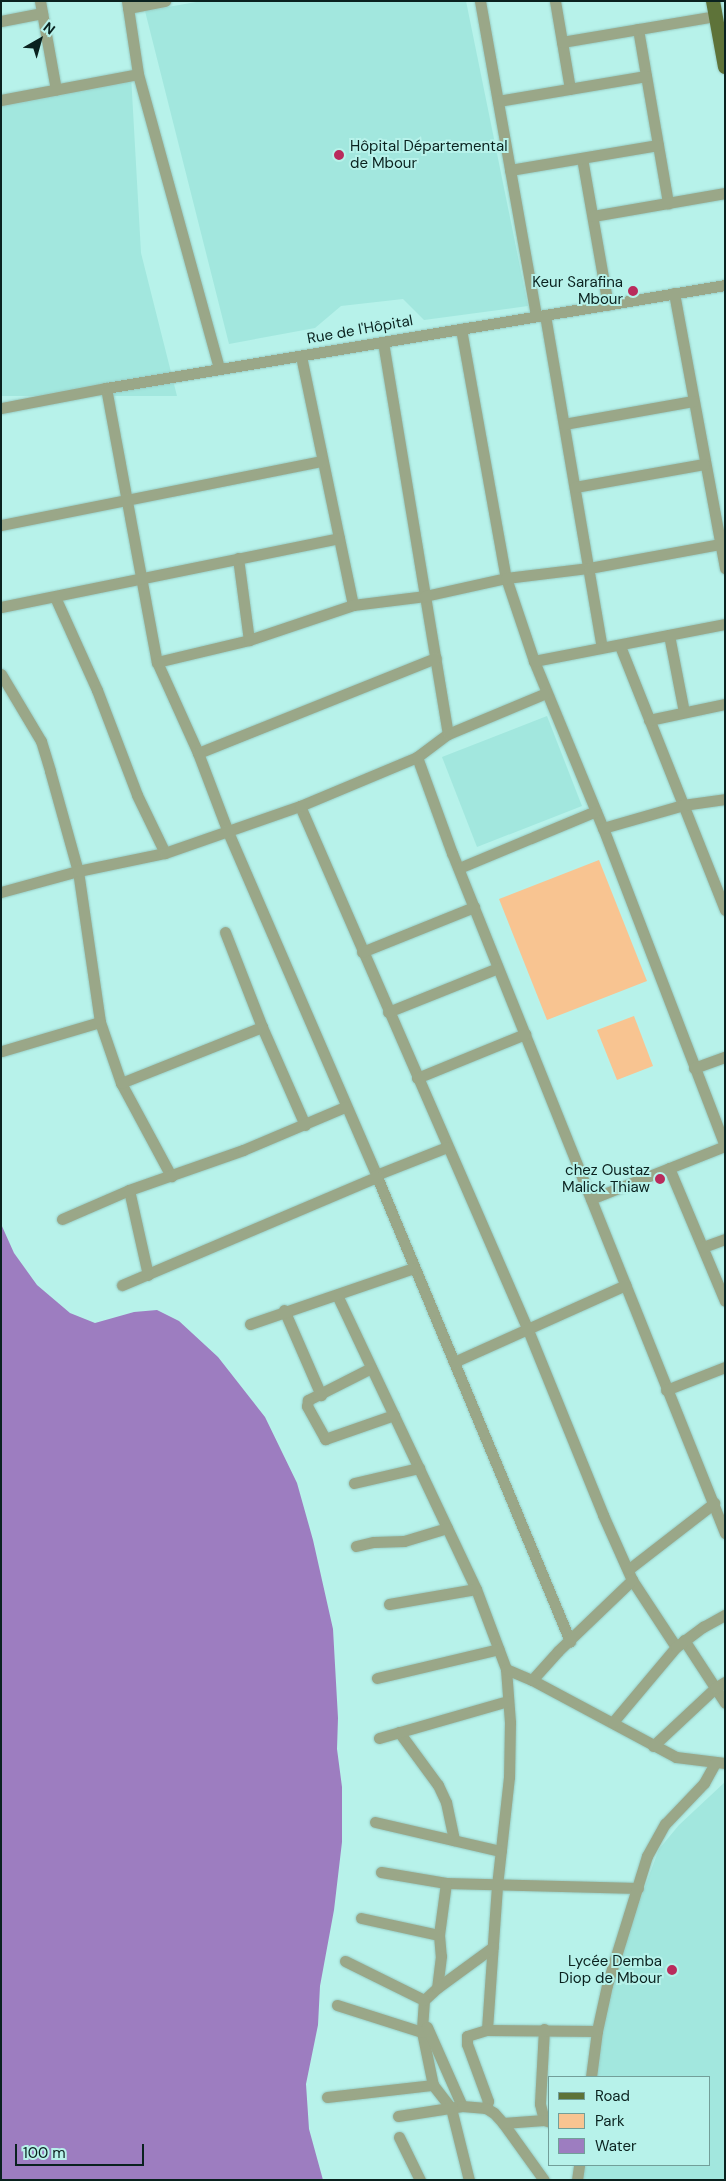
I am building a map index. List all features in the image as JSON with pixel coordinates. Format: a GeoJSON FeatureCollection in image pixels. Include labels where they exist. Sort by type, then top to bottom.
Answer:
{"type":"FeatureCollection","features":[{"type":"Feature","properties":{"kind":"main road"},"geometry":{"type":"LineString","coordinates":[[713,1],[719,21],[725,67]]}},
{"type":"Feature","properties":{"kind":"street"},"geometry":{"type":"LineString","coordinates":[[165,1],[127,4],[138,74],[219,369]]}},
{"type":"Feature","properties":{"kind":"street"},"geometry":{"type":"LineString","coordinates":[[480,1],[510,170],[564,424],[602,647]]}},
{"type":"Feature","properties":{"kind":"street"},"geometry":{"type":"LineString","coordinates":[[555,1],[570,89]]}},
{"type":"Feature","properties":{"kind":"street"},"geometry":{"type":"LineString","coordinates":[[1,21],[41,7],[56,90]]}},
{"type":"Feature","properties":{"kind":"street"},"geometry":{"type":"LineString","coordinates":[[562,42],[638,30],[719,21]]}},
{"type":"Feature","properties":{"kind":"street"},"geometry":{"type":"LineString","coordinates":[[638,30],[668,203]]}},
{"type":"Feature","properties":{"kind":"street"},"geometry":{"type":"LineString","coordinates":[[1,100],[138,74]]}},
{"type":"Feature","properties":{"kind":"street"},"geometry":{"type":"LineString","coordinates":[[498,101],[646,76]]}},
{"type":"Feature","properties":{"kind":"street"},"geometry":{"type":"LineString","coordinates":[[510,170],[658,145]]}},
{"type":"Feature","properties":{"kind":"street"},"geometry":{"type":"LineString","coordinates":[[582,158],[608,304]]}},
{"type":"Feature","properties":{"kind":"street"},"geometry":{"type":"LineString","coordinates":[[593,216],[725,194]]}},
{"type":"Feature","properties":{"kind":"street","name":"Rue de l'Hôpital"},"geometry":{"type":"LineString","coordinates":[[1,408],[106,388],[725,285]]}},
{"type":"Feature","properties":{"kind":"street"},"geometry":{"type":"LineString","coordinates":[[674,294],[704,464],[723,543],[725,568]]}},
{"type":"Feature","properties":{"kind":"street"},"geometry":{"type":"LineString","coordinates":[[461,329],[506,578],[534,662],[603,828],[725,1146],[591,1199]]}},
{"type":"Feature","properties":{"kind":"street"},"geometry":{"type":"LineString","coordinates":[[383,342],[448,734]]}},
{"type":"Feature","properties":{"kind":"street"},"geometry":{"type":"LineString","coordinates":[[301,356],[353,605]]}},
{"type":"Feature","properties":{"kind":"street"},"geometry":{"type":"LineString","coordinates":[[106,388],[157,662],[198,753],[228,832],[376,1176],[570,1641]]}},
{"type":"Feature","properties":{"kind":"street"},"geometry":{"type":"LineString","coordinates":[[564,424],[693,401]]}},
{"type":"Feature","properties":{"kind":"street"},"geometry":{"type":"LineString","coordinates":[[1,525],[127,502],[322,461]]}},
{"type":"Feature","properties":{"kind":"street"},"geometry":{"type":"LineString","coordinates":[[575,487],[704,464]]}},
{"type":"Feature","properties":{"kind":"street"},"geometry":{"type":"LineString","coordinates":[[1,607],[339,538]]}},
{"type":"Feature","properties":{"kind":"street"},"geometry":{"type":"LineString","coordinates":[[157,662],[249,640],[353,605],[425,596],[506,578],[589,568],[723,543]]}},
{"type":"Feature","properties":{"kind":"street"},"geometry":{"type":"LineString","coordinates":[[238,558],[249,640]]}},
{"type":"Feature","properties":{"kind":"street"},"geometry":{"type":"LineString","coordinates":[[55,597],[97,690],[137,795],[165,853]]}},
{"type":"Feature","properties":{"kind":"street"},"geometry":{"type":"LineString","coordinates":[[534,662],[725,624]]}},
{"type":"Feature","properties":{"kind":"street"},"geometry":{"type":"LineString","coordinates":[[669,635],[684,712]]}},
{"type":"Feature","properties":{"kind":"street"},"geometry":{"type":"LineString","coordinates":[[620,646],[683,805],[720,885],[725,910]]}},
{"type":"Feature","properties":{"kind":"street"},"geometry":{"type":"LineString","coordinates":[[198,753],[436,658]]}},
{"type":"Feature","properties":{"kind":"street"},"geometry":{"type":"LineString","coordinates":[[1,674],[41,741],[78,871],[100,1022],[121,1083],[171,1176]]}},
{"type":"Feature","properties":{"kind":"street"},"geometry":{"type":"LineString","coordinates":[[1,892],[78,871],[165,853],[300,806],[417,757],[448,734],[546,693]]}},
{"type":"Feature","properties":{"kind":"street"},"geometry":{"type":"LineString","coordinates":[[649,720],[725,704]]}},
{"type":"Feature","properties":{"kind":"street"},"geometry":{"type":"LineString","coordinates":[[417,757],[524,1034],[725,1533]]}},
{"type":"Feature","properties":{"kind":"street"},"geometry":{"type":"LineString","coordinates":[[603,828],[683,805],[725,799]]}},
{"type":"Feature","properties":{"kind":"street"},"geometry":{"type":"LineString","coordinates":[[300,806],[528,1330],[603,1515],[630,1575],[680,1644],[720,1685],[725,1702]]}},
{"type":"Feature","properties":{"kind":"street"},"geometry":{"type":"LineString","coordinates":[[459,868],[596,811]]}},
{"type":"Feature","properties":{"kind":"street"},"geometry":{"type":"LineString","coordinates":[[362,952],[474,907]]}},
{"type":"Feature","properties":{"kind":"street"},"geometry":{"type":"LineString","coordinates":[[226,932],[262,1027],[305,1124]]}},
{"type":"Feature","properties":{"kind":"street"},"geometry":{"type":"LineString","coordinates":[[388,1012],[498,968]]}},
{"type":"Feature","properties":{"kind":"street"},"geometry":{"type":"LineString","coordinates":[[2,1052],[100,1022]]}},
{"type":"Feature","properties":{"kind":"street"},"geometry":{"type":"LineString","coordinates":[[121,1083],[262,1027]]}},
{"type":"Feature","properties":{"kind":"street"},"geometry":{"type":"LineString","coordinates":[[417,1078],[524,1034]]}},
{"type":"Feature","properties":{"kind":"street"},"geometry":{"type":"LineString","coordinates":[[694,1068],[725,1057]]}},
{"type":"Feature","properties":{"kind":"street"},"geometry":{"type":"LineString","coordinates":[[62,1219],[129,1190],[243,1150],[346,1107]]}},
{"type":"Feature","properties":{"kind":"street"},"geometry":{"type":"LineString","coordinates":[[122,1285],[447,1147]]}},
{"type":"Feature","properties":{"kind":"street"},"geometry":{"type":"LineString","coordinates":[[669,1168],[725,1301]]}},
{"type":"Feature","properties":{"kind":"street"},"geometry":{"type":"LineString","coordinates":[[129,1190],[148,1275]]}},
{"type":"Feature","properties":{"kind":"street"},"geometry":{"type":"LineString","coordinates":[[702,1247],[725,1239]]}},
{"type":"Feature","properties":{"kind":"street"},"geometry":{"type":"LineString","coordinates":[[250,1324],[284,1310],[414,1268]]}},
{"type":"Feature","properties":{"kind":"street"},"geometry":{"type":"LineString","coordinates":[[454,1362],[625,1285]]}},
{"type":"Feature","properties":{"kind":"street"},"geometry":{"type":"LineString","coordinates":[[338,1294],[476,1589],[506,1669],[510,1722],[509,1777],[497,1886],[487,2030]]}},
{"type":"Feature","properties":{"kind":"street"},"geometry":{"type":"LineString","coordinates":[[284,1310],[320,1395]]}},
{"type":"Feature","properties":{"kind":"street"},"geometry":{"type":"LineString","coordinates":[[666,1390],[725,1367]]}},
{"type":"Feature","properties":{"kind":"street"},"geometry":{"type":"LineString","coordinates":[[371,1368],[306,1403],[325,1439],[394,1415]]}},
{"type":"Feature","properties":{"kind":"street"},"geometry":{"type":"LineString","coordinates":[[354,1483],[419,1468]]}},
{"type":"Feature","properties":{"kind":"street"},"geometry":{"type":"LineString","coordinates":[[532,1680],[630,1575],[714,1503]]}},
{"type":"Feature","properties":{"kind":"street"},"geometry":{"type":"LineString","coordinates":[[356,1546],[374,1542],[404,1541],[447,1528]]}},
{"type":"Feature","properties":{"kind":"street"},"geometry":{"type":"LineString","coordinates":[[389,1604],[476,1589]]}},
{"type":"Feature","properties":{"kind":"street"},"geometry":{"type":"LineString","coordinates":[[613,1722],[680,1644],[725,1615]]}},
{"type":"Feature","properties":{"kind":"street"},"geometry":{"type":"LineString","coordinates":[[377,1678],[499,1649]]}},
{"type":"Feature","properties":{"kind":"street"},"geometry":{"type":"LineString","coordinates":[[506,1669],[532,1680],[676,1757],[720,1763]]}},
{"type":"Feature","properties":{"kind":"street"},"geometry":{"type":"LineString","coordinates":[[653,1746],[720,1685]]}},
{"type":"Feature","properties":{"kind":"street"},"geometry":{"type":"LineString","coordinates":[[379,1738],[508,1701]]}},
{"type":"Feature","properties":{"kind":"street"},"geometry":{"type":"LineString","coordinates":[[399,1732],[438,1785],[446,1802],[454,1840]]}},
{"type":"Feature","properties":{"kind":"street"},"geometry":{"type":"LineString","coordinates":[[591,2076],[597,2031],[607,1985],[647,1856],[666,1824],[720,1763]]}},
{"type":"Feature","properties":{"kind":"street"},"geometry":{"type":"LineString","coordinates":[[375,1822],[502,1851]]}},
{"type":"Feature","properties":{"kind":"street"},"geometry":{"type":"LineString","coordinates":[[380,1872],[446,1884],[638,1888]]}},
{"type":"Feature","properties":{"kind":"street"},"geometry":{"type":"LineString","coordinates":[[437,1988],[441,1956],[439,1935],[446,1884]]}},
{"type":"Feature","properties":{"kind":"street"},"geometry":{"type":"LineString","coordinates":[[361,1918],[439,1935]]}},
{"type":"Feature","properties":{"kind":"street"},"geometry":{"type":"LineString","coordinates":[[424,2000],[437,1988],[493,1947]]}},
{"type":"Feature","properties":{"kind":"street"},"geometry":{"type":"LineString","coordinates":[[345,1961],[424,2000]]}},
{"type":"Feature","properties":{"kind":"street"},"geometry":{"type":"LineString","coordinates":[[424,2000],[428,2032],[456,2107],[469,2180]]}},
{"type":"Feature","properties":{"kind":"street"},"geometry":{"type":"LineString","coordinates":[[337,2005],[422,2032]]}},
{"type":"Feature","properties":{"kind":"street"},"geometry":{"type":"LineString","coordinates":[[425,2013],[422,2032],[433,2085],[456,2107]]}},
{"type":"Feature","properties":{"kind":"street"},"geometry":{"type":"LineString","coordinates":[[486,2108],[488,2101],[467,2044],[467,2036],[487,2030],[597,2031]]}},
{"type":"Feature","properties":{"kind":"street"},"geometry":{"type":"LineString","coordinates":[[503,2123],[547,2121],[540,2093],[544,2030]]}},
{"type":"Feature","properties":{"kind":"street"},"geometry":{"type":"LineString","coordinates":[[327,2097],[433,2085]]}},
{"type":"Feature","properties":{"kind":"street"},"geometry":{"type":"LineString","coordinates":[[398,2116],[456,2107],[486,2108],[494,2113],[503,2123],[544,2180]]}},
{"type":"Feature","properties":{"kind":"street"},"geometry":{"type":"LineString","coordinates":[[399,2137],[420,2180]]}},
{"type":"Feature","properties":{"kind":"street"},"geometry":{"type":"LineString","coordinates":[[577,2180],[579,2166]]}},
{"type":"Feature","properties":{"kind":"shaded area","name":"Hôpital Départemental de Mbour"},"geometry":{"type":"Polygon","coordinates":[[[202,1],[466,1],[528,306],[424,320],[403,299],[341,306],[315,328],[229,344],[145,11],[202,1]]]}},
{"type":"Feature","properties":{"kind":"shaded area"},"geometry":{"type":"Polygon","coordinates":[[[131,75],[141,253],[177,396],[1,396],[1,102],[131,75]]]}},
{"type":"Feature","properties":{"kind":"shaded area"},"geometry":{"type":"Polygon","coordinates":[[[547,716],[582,806],[477,847],[442,757],[547,716]]]}},
{"type":"Feature","properties":{"kind":"shaded area","name":"Lycée Demba Diop de Mbour"},"geometry":{"type":"Polygon","coordinates":[[[725,1782],[725,2180],[583,2180],[584,2166],[711,2166],[711,2076],[593,2076],[605,2015],[631,1924],[659,1849],[679,1825],[725,1782]]]}},
{"type":"Feature","properties":{"kind":"green space"},"geometry":{"type":"Polygon","coordinates":[[[599,860],[647,981],[547,1020],[499,899],[599,860]]]}},
{"type":"Feature","properties":{"kind":"green space"},"geometry":{"type":"Polygon","coordinates":[[[634,1016],[653,1066],[617,1080],[597,1030],[634,1016]]]}},
{"type":"Feature","properties":{"kind":"water"},"geometry":{"type":"Polygon","coordinates":[[[1,1224],[14,1253],[37,1285],[70,1313],[95,1323],[134,1312],[157,1310],[179,1321],[218,1357],[265,1417],[297,1483],[313,1540],[333,1629],[338,1718],[337,1749],[342,1787],[342,1842],[334,1910],[320,1986],[318,2025],[306,2084],[309,2129],[323,2180],[1,2180],[1,1224]]]}},
{"type":"Feature","properties":{"kind":"place","name":"Hôpital Départemental de Mbour"},"geometry":{"type":"Point","coordinates":[339,155]}},
{"type":"Feature","properties":{"kind":"place","name":"Keur Sarafina Mbour"},"geometry":{"type":"Point","coordinates":[633,291]}},
{"type":"Feature","properties":{"kind":"place","name":"chez Oustaz Malick Thiaw"},"geometry":{"type":"Point","coordinates":[660,1179]}},
{"type":"Feature","properties":{"kind":"place","name":"Lycée Demba Diop de Mbour"},"geometry":{"type":"Point","coordinates":[672,1970]}}]}
